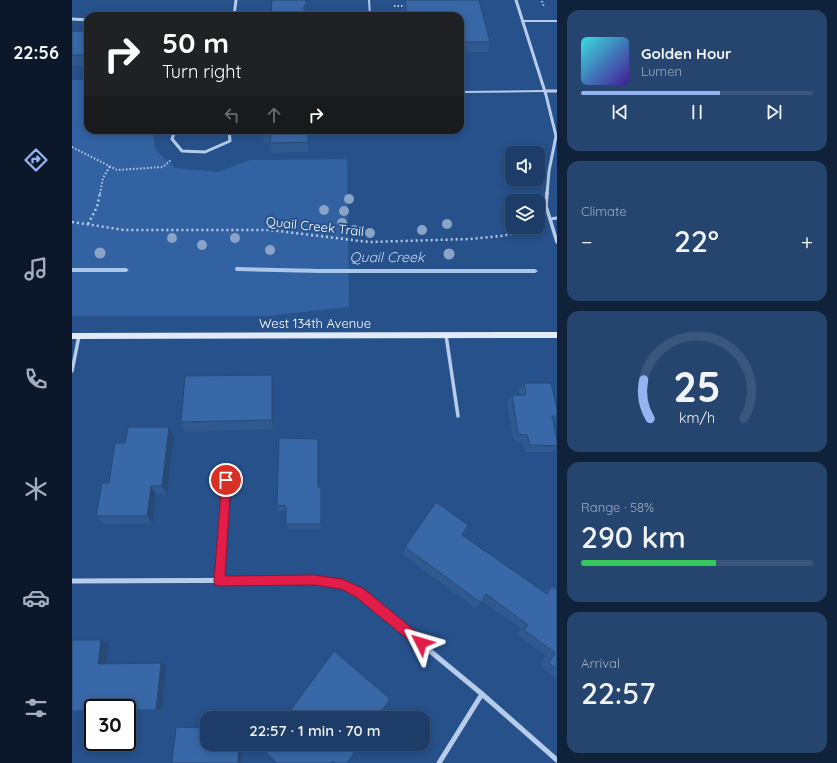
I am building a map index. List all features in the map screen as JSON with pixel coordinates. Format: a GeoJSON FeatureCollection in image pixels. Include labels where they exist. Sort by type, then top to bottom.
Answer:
{"type":"FeatureCollection","features":[{"type":"Feature","properties":{"kind":"street"},"geometry":{"type":"LineString","coordinates":[[234,12],[236,0]]}},
{"type":"Feature","properties":{"kind":"street"},"geometry":{"type":"LineString","coordinates":[[516,0],[545,91],[556,136],[548,178],[546,206],[557,242]]}},
{"type":"Feature","properties":{"kind":"street"},"geometry":{"type":"LineString","coordinates":[[72,19],[84,20]]}},
{"type":"Feature","properties":{"kind":"street"},"geometry":{"type":"LineString","coordinates":[[545,91],[557,91]]}},
{"type":"Feature","properties":{"kind":"street"},"geometry":{"type":"LineString","coordinates":[[174,134],[172,139],[182,151],[206,152],[230,141],[229,134]]}},
{"type":"Feature","properties":{"kind":"street"},"geometry":{"type":"LineString","coordinates":[[446,335],[458,416]]}},
{"type":"Feature","properties":{"kind":"street","name":"West 134th Avenue"},"geometry":{"type":"LineString","coordinates":[[76,336],[557,335]]}},
{"type":"Feature","properties":{"kind":"street"},"geometry":{"type":"LineString","coordinates":[[72,371],[76,336]]}},
{"type":"Feature","properties":{"kind":"street"},"geometry":{"type":"LineString","coordinates":[[219,581],[226,480]]}},
{"type":"Feature","properties":{"kind":"street"},"geometry":{"type":"LineString","coordinates":[[72,581],[314,580],[342,584],[360,593],[482,694],[557,760]]}},
{"type":"Feature","properties":{"kind":"street"},"geometry":{"type":"LineString","coordinates":[[439,763],[482,694]]}},
{"type":"Feature","properties":{"kind":"lane"},"geometry":{"type":"LineString","coordinates":[[369,0],[370,12]]}},
{"type":"Feature","properties":{"kind":"lane"},"geometry":{"type":"LineString","coordinates":[[522,21],[557,21]]}},
{"type":"Feature","properties":{"kind":"lane"},"geometry":{"type":"LineString","coordinates":[[464,92],[545,91]]}},
{"type":"Feature","properties":{"kind":"lane"},"geometry":{"type":"LineString","coordinates":[[550,219],[557,218]]}},
{"type":"Feature","properties":{"kind":"path"},"geometry":{"type":"LineString","coordinates":[[394,6],[409,6]]}},
{"type":"Feature","properties":{"kind":"path"},"geometry":{"type":"LineString","coordinates":[[72,147],[117,170],[162,167],[182,151]]}},
{"type":"Feature","properties":{"kind":"path"},"geometry":{"type":"LineString","coordinates":[[88,224],[97,207],[103,178],[110,166]]}},
{"type":"Feature","properties":{"kind":"path","name":"Quail Creek Trail"},"geometry":{"type":"LineString","coordinates":[[72,222],[124,230],[270,230],[369,242],[470,239],[512,234]]}},
{"type":"Feature","properties":{"kind":"shaded area"},"geometry":{"type":"Polygon","coordinates":[[[72,80],[84,80],[84,134],[153,134],[155,149],[175,168],[218,172],[250,160],[347,159],[349,307],[266,316],[72,316],[72,80]]]}},
{"type":"Feature","properties":{"kind":"building"},"geometry":{"type":"Polygon","coordinates":[[[272,0],[306,0],[304,12],[271,12],[272,0]]]}},
{"type":"Feature","properties":{"kind":"building"},"geometry":{"type":"Polygon","coordinates":[[[405,0],[479,0],[490,42],[464,42],[464,12],[406,12],[405,0]]]}},
{"type":"Feature","properties":{"kind":"building"},"geometry":{"type":"Polygon","coordinates":[[[72,31],[84,31],[84,55],[72,55],[72,31]]]}},
{"type":"Feature","properties":{"kind":"building"},"geometry":{"type":"Polygon","coordinates":[[[271,134],[308,134],[308,142],[270,143],[271,134]]]}},
{"type":"Feature","properties":{"kind":"building"},"geometry":{"type":"Polygon","coordinates":[[[272,375],[272,420],[181,422],[185,376],[272,375]]]}},
{"type":"Feature","properties":{"kind":"building"},"geometry":{"type":"Polygon","coordinates":[[[524,383],[551,383],[557,410],[557,416],[552,416],[557,446],[530,445],[527,435],[518,434],[512,395],[526,395],[524,383]]]}},
{"type":"Feature","properties":{"kind":"building"},"geometry":{"type":"Polygon","coordinates":[[[128,427],[169,427],[162,486],[151,486],[147,516],[96,516],[102,483],[109,483],[115,443],[125,443],[128,427]]]}},
{"type":"Feature","properties":{"kind":"building"},"geometry":{"type":"Polygon","coordinates":[[[279,438],[318,439],[318,487],[321,487],[321,524],[286,524],[286,506],[277,505],[279,438]]]}},
{"type":"Feature","properties":{"kind":"building"},"geometry":{"type":"Polygon","coordinates":[[[436,502],[468,525],[462,535],[547,594],[552,586],[557,590],[557,669],[549,663],[555,653],[524,630],[528,625],[486,594],[481,603],[405,547],[436,502]]]}},
{"type":"Feature","properties":{"kind":"building"},"geometry":{"type":"Polygon","coordinates":[[[72,640],[101,640],[98,664],[161,663],[156,710],[136,710],[136,699],[84,699],[84,711],[72,711],[72,640]]]}},
{"type":"Feature","properties":{"kind":"building"},"geometry":{"type":"Polygon","coordinates":[[[334,651],[390,699],[382,711],[290,711],[334,651]]]}},
{"type":"Feature","properties":{"kind":"building"},"geometry":{"type":"Polygon","coordinates":[[[176,727],[200,728],[200,751],[239,751],[238,763],[172,763],[176,727]]]}},
{"type":"Feature","properties":{"kind":"building"},"geometry":{"type":"Polygon","coordinates":[[[264,751],[355,751],[347,763],[335,763],[333,761],[331,763],[277,763],[264,751]]]}},
{"type":"Feature","properties":{"kind":"waterway","name":"Quail Creek"},"geometry":{"type":"LineString","coordinates":[[238,269],[320,271],[535,271]]}},
{"type":"Feature","properties":{"kind":"waterway","name":"Quail Creek"},"geometry":{"type":"LineString","coordinates":[[72,270],[126,270]]}},
{"type":"Feature","properties":{"kind":"route"},"geometry":{"type":"LineString","coordinates":[[226,480],[219,581],[314,580],[342,584],[360,593],[421,643]]}}]}
